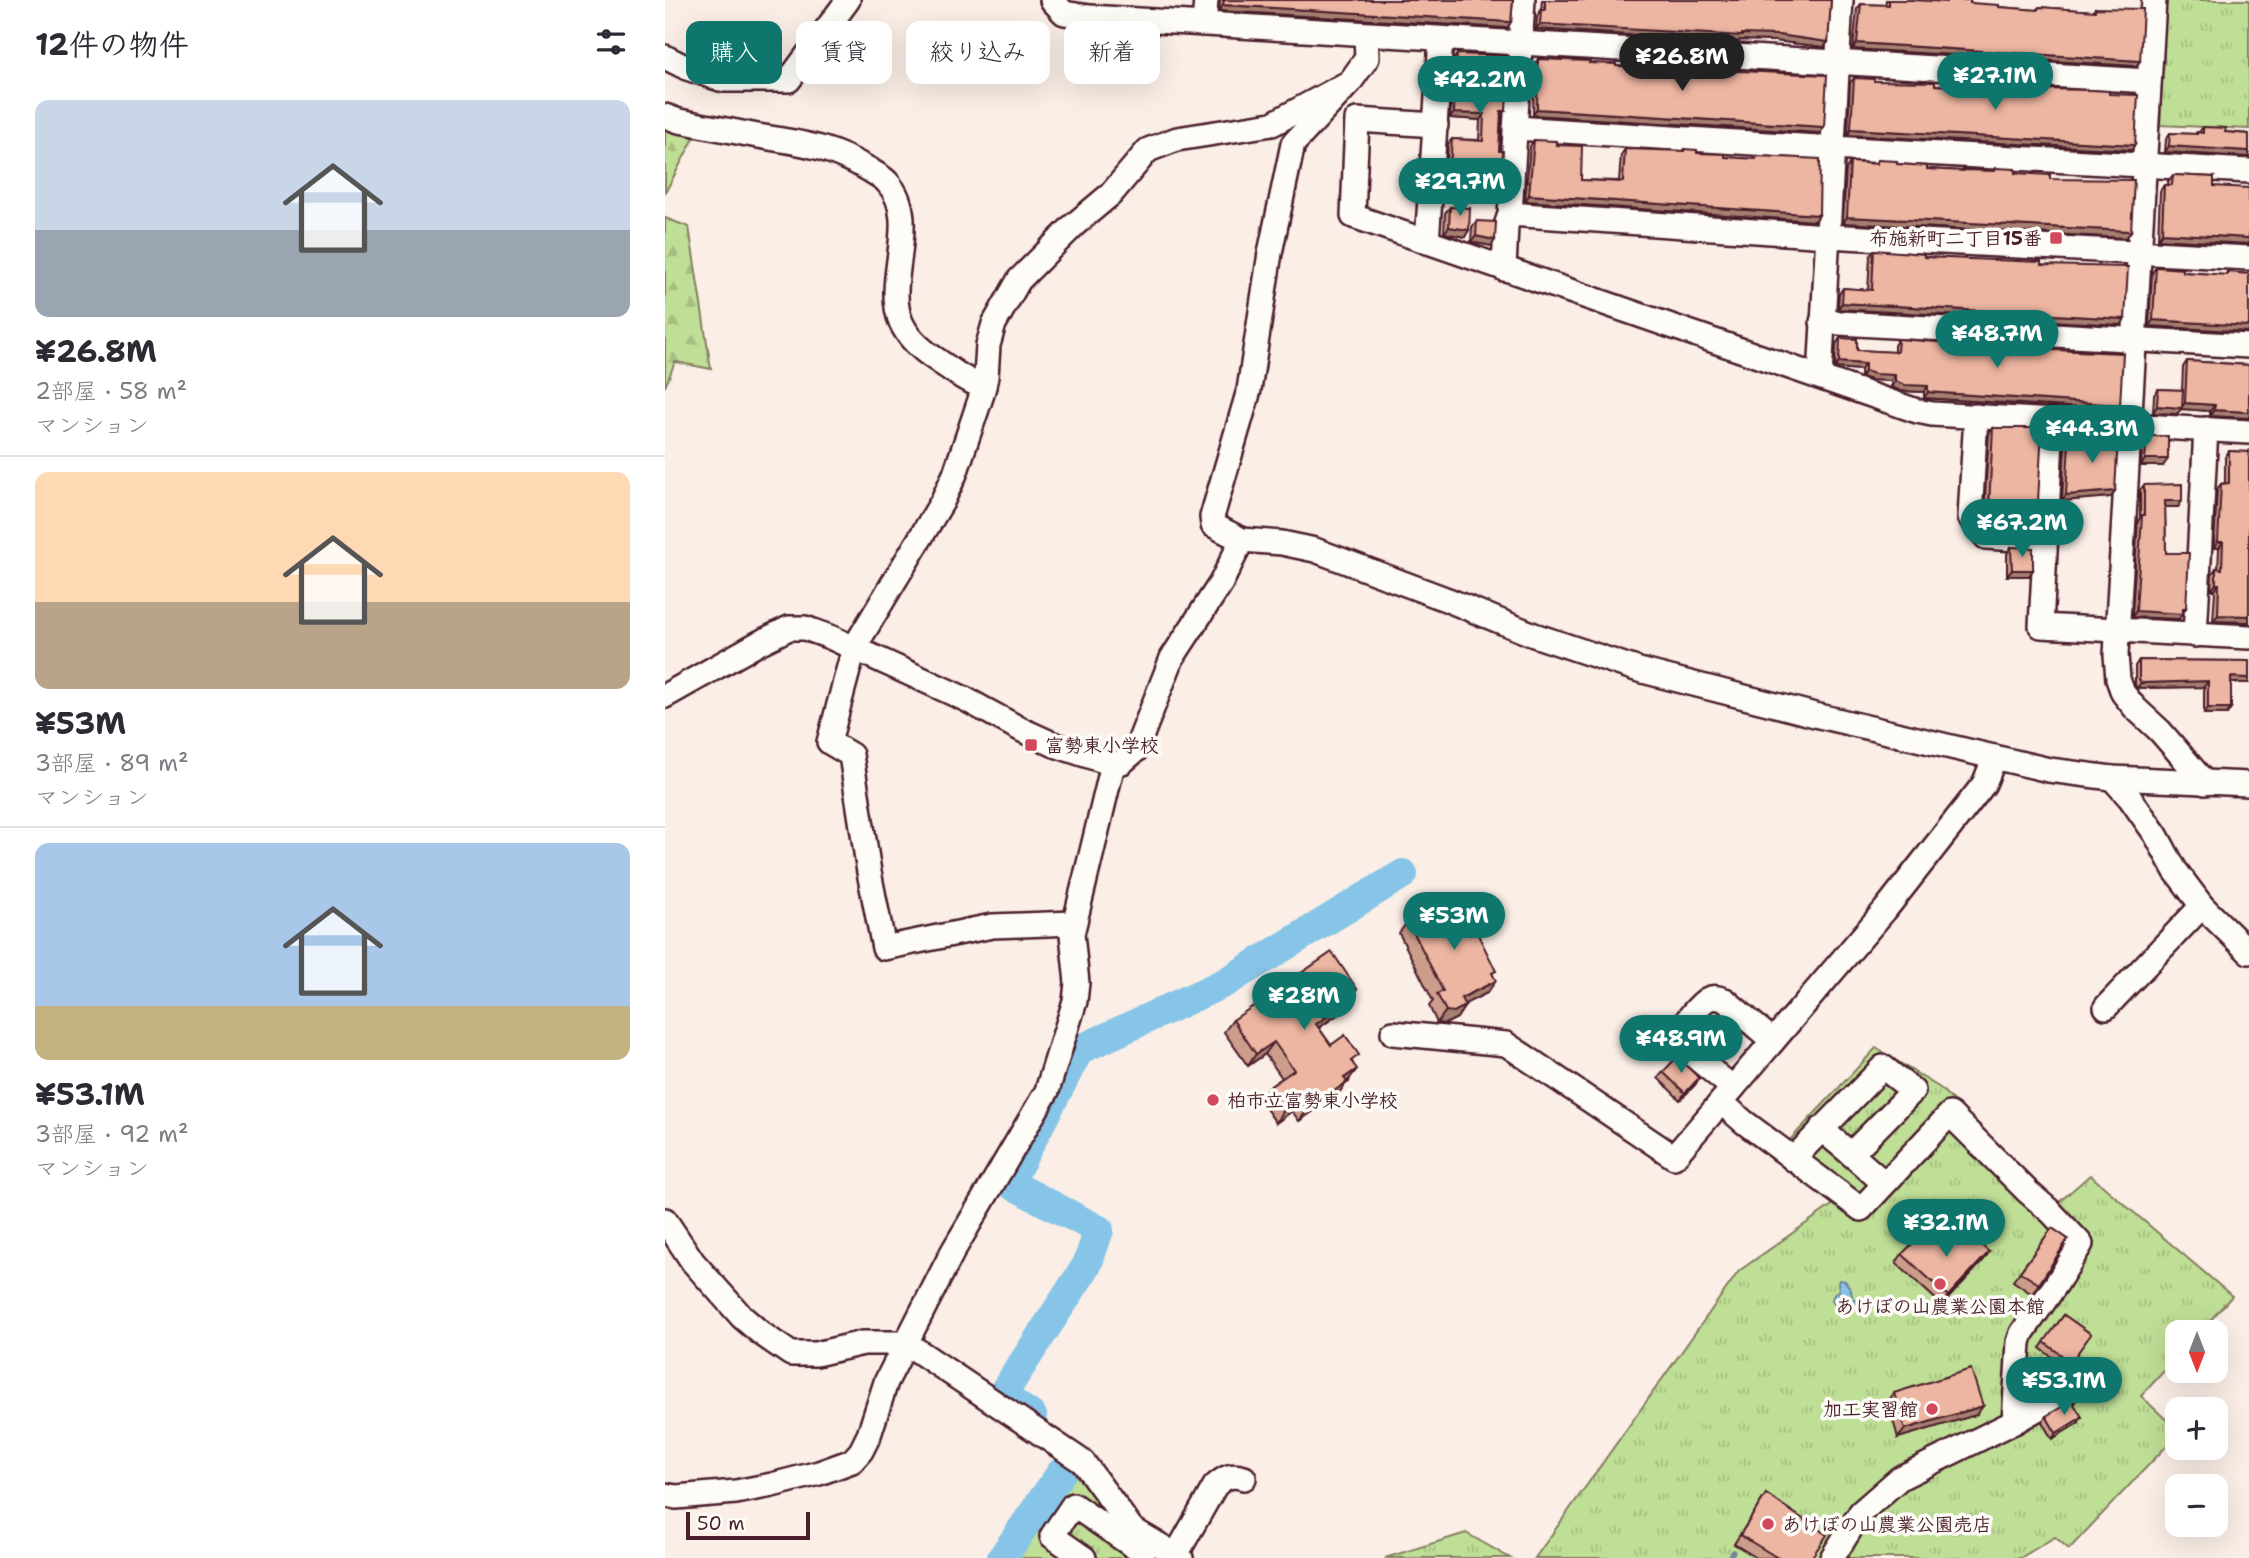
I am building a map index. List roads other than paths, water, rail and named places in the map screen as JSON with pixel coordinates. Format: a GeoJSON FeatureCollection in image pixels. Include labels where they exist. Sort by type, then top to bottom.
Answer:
{"type":"FeatureCollection","features":[{"type":"Feature","properties":{"kind":"street"},"geometry":{"type":"LineString","coordinates":[[824,0],[848,1]]}},
{"type":"Feature","properties":{"kind":"street"},"geometry":{"type":"LineString","coordinates":[[1052,0],[1064,13],[1078,16],[2149,81]]}},
{"type":"Feature","properties":{"kind":"street"},"geometry":{"type":"LineString","coordinates":[[1204,24],[1206,0]]}},
{"type":"Feature","properties":{"kind":"street"},"geometry":{"type":"LineString","coordinates":[[1504,269],[1506,226],[1510,215],[1523,0]]}},
{"type":"Feature","properties":{"kind":"street"},"geometry":{"type":"LineString","coordinates":[[1820,377],[1841,0]]}},
{"type":"Feature","properties":{"kind":"street"},"geometry":{"type":"LineString","coordinates":[[2154,0],[2116,655],[2118,680],[2123,693],[2205,783]]}},
{"type":"Feature","properties":{"kind":"street"},"geometry":{"type":"LineString","coordinates":[[665,57],[687,68],[723,80],[789,80],[848,1]]}},
{"type":"Feature","properties":{"kind":"street"},"geometry":{"type":"LineString","coordinates":[[1366,35],[1367,58],[1350,82],[1293,144],[1287,161],[1269,253],[1249,390],[1212,517],[1213,525],[1242,540],[1282,543],[1315,550],[1534,635],[1639,670],[2049,770],[2112,778],[2249,784]]}},
{"type":"Feature","properties":{"kind":"street"},"geometry":{"type":"LineString","coordinates":[[1427,242],[1441,39]]}},
{"type":"Feature","properties":{"kind":"street"},"geometry":{"type":"LineString","coordinates":[[1074,923],[992,926],[884,948],[851,755],[829,742],[854,648],[942,502],[955,474],[984,386],[988,345],[994,324],[1019,280],[1111,194],[1148,150],[1177,139],[1272,124],[1350,82]]}},
{"type":"Feature","properties":{"kind":"street"},"geometry":{"type":"LineString","coordinates":[[665,116],[804,142],[830,150],[886,180],[898,197],[901,213],[897,274],[899,319],[926,352],[970,383],[984,386]]}},
{"type":"Feature","properties":{"kind":"street"},"geometry":{"type":"LineString","coordinates":[[1436,125],[1357,120],[1353,216],[1917,411],[2249,432]]}},
{"type":"Feature","properties":{"kind":"street"},"geometry":{"type":"LineString","coordinates":[[1515,128],[2249,171]]}},
{"type":"Feature","properties":{"kind":"street"},"geometry":{"type":"LineString","coordinates":[[1510,215],[1827,236],[2249,258]]}},
{"type":"Feature","properties":{"kind":"street"},"geometry":{"type":"LineString","coordinates":[[1822,322],[2249,346]]}},
{"type":"Feature","properties":{"kind":"street"},"geometry":{"type":"LineString","coordinates":[[1976,416],[1970,517],[1986,537],[2045,541]]}},
{"type":"Feature","properties":{"kind":"street"},"geometry":{"type":"LineString","coordinates":[[2052,421],[2041,626],[2249,637]]}},
{"type":"Feature","properties":{"kind":"street"},"geometry":{"type":"LineString","coordinates":[[2195,635],[2206,429]]}},
{"type":"Feature","properties":{"kind":"street"},"geometry":{"type":"LineString","coordinates":[[665,696],[736,654],[789,628],[805,628],[830,636],[965,699],[1055,745],[1113,764],[1129,758],[1136,750],[1172,658],[1221,583],[1242,540]]}},
{"type":"Feature","properties":{"kind":"street"},"geometry":{"type":"LineString","coordinates":[[1393,1033],[1506,1044],[1674,1157],[1885,910],[1984,784],[1995,757]]}},
{"type":"Feature","properties":{"kind":"street"},"geometry":{"type":"LineString","coordinates":[[665,1495],[676,1497],[736,1492],[820,1473],[852,1461],[861,1451],[886,1382],[953,1251],[1047,1091],[1075,1002],[1077,983],[1072,934],[1113,764]]}},
{"type":"Feature","properties":{"kind":"street"},"geometry":{"type":"LineString","coordinates":[[2112,778],[2130,798],[2156,835],[2175,870],[2202,906],[2249,952]]}},
{"type":"Feature","properties":{"kind":"street"},"geometry":{"type":"LineString","coordinates":[[2106,1007],[2202,906]]}},
{"type":"Feature","properties":{"kind":"street"},"geometry":{"type":"LineString","coordinates":[[1773,1041],[1718,997],[1705,1000],[1681,1027],[1679,1034],[1684,1048],[1727,1095],[1744,1122],[1860,1209],[1951,1114],[2028,1192],[2052,1212],[2081,1244],[2022,1333],[2019,1342],[2014,1422]]}},
{"type":"Feature","properties":{"kind":"street"},"geometry":{"type":"LineString","coordinates":[[1793,1158],[1883,1067],[1913,1091],[1851,1154]]}},
{"type":"Feature","properties":{"kind":"street"},"geometry":{"type":"LineString","coordinates":[[1821,1129],[1884,1183]]}},
{"type":"Feature","properties":{"kind":"street"},"geometry":{"type":"LineString","coordinates":[[665,1220],[693,1262],[742,1317],[791,1354],[816,1354],[863,1343],[906,1343],[1083,1462],[1132,1528],[1179,1557],[1215,1486],[1224,1478],[1235,1475],[1244,1478]]}},
{"type":"Feature","properties":{"kind":"street"},"geometry":{"type":"LineString","coordinates":[[1832,1558],[1861,1512],[1900,1478],[2014,1422],[2065,1393]]}},
{"type":"Feature","properties":{"kind":"street"},"geometry":{"type":"LineString","coordinates":[[1084,1558],[1052,1536],[1073,1505],[1150,1558]]}},
{"type":"Feature","properties":{"kind":"water"},"geometry":{"type":"Polygon","coordinates":[[[1839,1280],[1845,1281],[1857,1305],[1844,1310],[1836,1308],[1832,1299],[1839,1291],[1839,1280]]]}},
{"type":"Feature","properties":{"kind":"waterway"},"geometry":{"type":"LineString","coordinates":[[1032,1416],[1002,1395],[1087,1265],[1099,1230],[1009,1183],[1079,1050],[1226,982],[1403,874]]}},
{"type":"Feature","properties":{"kind":"waterway"},"geometry":{"type":"LineString","coordinates":[[1002,1558],[1061,1473]]}},
{"type":"Feature","properties":{"kind":"waterway"},"geometry":{"type":"LineString","coordinates":[[1728,1558],[1733,1552]]}},
{"type":"Feature","properties":{"kind":"place","name":"布施新町二丁目15番"},"geometry":{"type":"Point","coordinates":[2056,238]}},
{"type":"Feature","properties":{"kind":"place","name":"富勢東小学校"},"geometry":{"type":"Point","coordinates":[1031,745]}},
{"type":"Feature","properties":{"kind":"place","name":"柏市立富勢東小学校"},"geometry":{"type":"Point","coordinates":[1213,1100]}},
{"type":"Feature","properties":{"kind":"place","name":"あけぼの山農業公園本館"},"geometry":{"type":"Point","coordinates":[1940,1284]}},
{"type":"Feature","properties":{"kind":"place","name":"加工実習館"},"geometry":{"type":"Point","coordinates":[1932,1409]}},
{"type":"Feature","properties":{"kind":"place","name":"あけぼの山農業公園売店"},"geometry":{"type":"Point","coordinates":[1768,1524]}}]}
